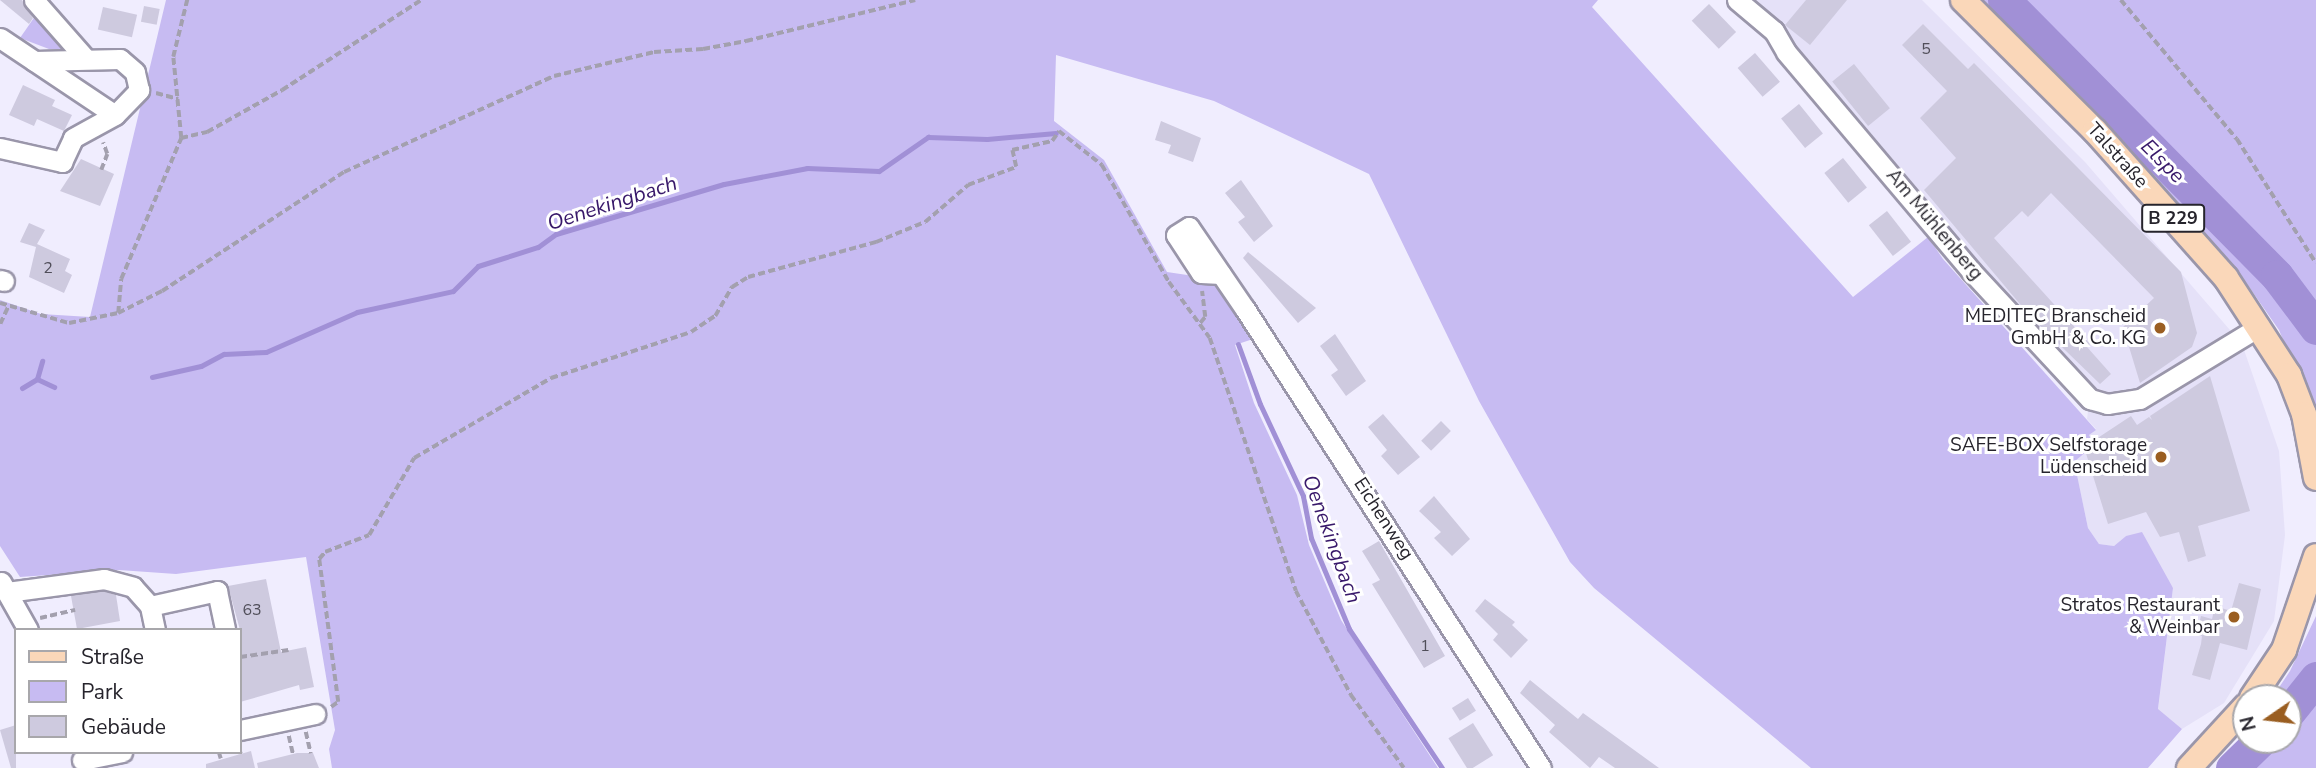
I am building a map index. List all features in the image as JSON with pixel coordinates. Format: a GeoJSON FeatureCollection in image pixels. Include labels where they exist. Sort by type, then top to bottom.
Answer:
{"type":"FeatureCollection","features":[{"type":"Feature","properties":{"kind":"main road","name":"Talstraße"},"geometry":{"type":"LineString","coordinates":[[1963,0],[2095,131],[2226,278],[2260,326],[2304,414],[2316,478]]}},
{"type":"Feature","properties":{"kind":"main road"},"geometry":{"type":"LineString","coordinates":[[2261,684],[2284,650],[2316,556]]}},
{"type":"Feature","properties":{"kind":"main road"},"geometry":{"type":"LineString","coordinates":[[2189,768],[2232,721]]}},
{"type":"Feature","properties":{"kind":"street"},"geometry":{"type":"LineString","coordinates":[[34,0],[85,58]]}},
{"type":"Feature","properties":{"kind":"street","name":"Am Mühlenberg"},"geometry":{"type":"LineString","coordinates":[[1737,0],[1774,31],[1786,52],[1971,271],[2090,399],[2107,404],[2140,399],[2260,326]]}},
{"type":"Feature","properties":{"kind":"street"},"geometry":{"type":"LineString","coordinates":[[0,38],[115,115]]}},
{"type":"Feature","properties":{"kind":"street"},"geometry":{"type":"LineString","coordinates":[[0,148],[62,162],[73,138],[115,115],[139,90],[135,72],[120,59],[34,61]]}},
{"type":"Feature","properties":{"kind":"street","name":"Eichenweg"},"geometry":{"type":"LineString","coordinates":[[1201,273],[1175,234],[1189,227],[1541,768]]}},
{"type":"Feature","properties":{"kind":"street"},"geometry":{"type":"LineString","coordinates":[[1201,273],[1221,274]]}},
{"type":"Feature","properties":{"kind":"street"},"geometry":{"type":"LineString","coordinates":[[26,625],[4,587],[113,580],[133,587],[150,606],[155,628]]}},
{"type":"Feature","properties":{"kind":"street"},"geometry":{"type":"LineString","coordinates":[[150,606],[217,591],[225,628]]}},
{"type":"Feature","properties":{"kind":"street"},"geometry":{"type":"LineString","coordinates":[[242,730],[322,711]]}},
{"type":"Feature","properties":{"kind":"street"},"geometry":{"type":"LineString","coordinates":[[81,760],[112,754]]}},
{"type":"Feature","properties":{"kind":"path"},"geometry":{"type":"LineString","coordinates":[[118,313],[121,279],[181,138],[173,57],[187,0]]}},
{"type":"Feature","properties":{"kind":"path"},"geometry":{"type":"LineString","coordinates":[[181,138],[207,132],[282,90],[421,0]]}},
{"type":"Feature","properties":{"kind":"path"},"geometry":{"type":"LineString","coordinates":[[0,303],[69,323],[118,313],[162,290],[344,172],[554,76],[654,52],[746,41],[915,0]]}},
{"type":"Feature","properties":{"kind":"path"},"geometry":{"type":"LineString","coordinates":[[2121,0],[2237,139],[2316,264]]}},
{"type":"Feature","properties":{"kind":"path"},"geometry":{"type":"LineString","coordinates":[[97,126],[107,154],[101,170]]}},
{"type":"Feature","properties":{"kind":"path"},"geometry":{"type":"LineString","coordinates":[[322,711],[338,702],[319,559],[325,552],[369,536],[414,458],[551,377],[691,332],[715,316],[732,287],[748,277],[876,242],[925,222],[968,185],[1016,167],[1012,150],[1052,141],[1059,131],[1102,165],[1169,282],[1213,345],[1296,591],[1350,695],[1404,768]]}},
{"type":"Feature","properties":{"kind":"path"},"geometry":{"type":"LineString","coordinates":[[1200,323],[1205,317],[1201,273]]}},
{"type":"Feature","properties":{"kind":"path"},"geometry":{"type":"LineString","coordinates":[[0,324],[8,307]]}},
{"type":"Feature","properties":{"kind":"path"},"geometry":{"type":"LineString","coordinates":[[26,625],[75,611]]}},
{"type":"Feature","properties":{"kind":"path"},"geometry":{"type":"LineString","coordinates":[[242,657],[288,650]]}},
{"type":"Feature","properties":{"kind":"path"},"geometry":{"type":"LineString","coordinates":[[219,754],[220,759]]}},
{"type":"Feature","properties":{"kind":"shaded area"},"geometry":{"type":"Polygon","coordinates":[[[1752,0],[1922,0],[2085,162],[2242,344],[2279,451],[2285,535],[2274,621],[2236,684],[2232,684],[2232,690],[2224,703],[2182,729],[2158,710],[2173,588],[2126,536],[2114,546],[2099,544],[2088,528],[2077,476],[2068,466],[2086,451],[2089,435],[2096,429],[2087,419],[2091,388],[1927,208],[1752,0]]]}},
{"type":"Feature","properties":{"kind":"green space"},"geometry":{"type":"Polygon","coordinates":[[[166,0],[1598,0],[1592,7],[1853,297],[1928,237],[1943,259],[2096,430],[2089,435],[2092,441],[2084,447],[2087,451],[2069,466],[2077,475],[2088,528],[2099,544],[2114,546],[2126,536],[2142,532],[2173,588],[2158,709],[2182,729],[2148,768],[1811,768],[1594,588],[1570,562],[1479,401],[1369,174],[1214,101],[1056,55],[1054,121],[1104,160],[1167,272],[1214,279],[1253,339],[1235,345],[1254,403],[1297,495],[1309,545],[1341,620],[1438,768],[332,768],[329,749],[335,730],[306,557],[176,574],[119,570],[20,577],[0,546],[0,300],[41,314],[90,317],[166,0]]]}},
{"type":"Feature","properties":{"kind":"green space"},"geometry":{"type":"Polygon","coordinates":[[[1978,0],[2316,0],[2316,420],[2279,330],[2240,274],[2106,125],[1978,0]]]}},
{"type":"Feature","properties":{"kind":"green space"},"geometry":{"type":"Polygon","coordinates":[[[38,12],[71,49],[49,49],[20,38],[38,12]]]}},
{"type":"Feature","properties":{"kind":"green space"},"geometry":{"type":"Polygon","coordinates":[[[2316,616],[2316,768],[2223,768],[2233,754],[2302,754],[2302,684],[2281,684],[2316,616]]]}},
{"type":"Feature","properties":{"kind":"building"},"geometry":{"type":"Polygon","coordinates":[[[0,0],[22,0],[33,18],[29,24],[0,0]]]}},
{"type":"Feature","properties":{"kind":"building"},"geometry":{"type":"Polygon","coordinates":[[[1806,0],[1847,0],[1810,45],[1785,25],[1806,0]]]}},
{"type":"Feature","properties":{"kind":"building"},"geometry":{"type":"Polygon","coordinates":[[[1709,4],[1736,32],[1719,49],[1692,21],[1709,4]]]}},
{"type":"Feature","properties":{"kind":"building"},"geometry":{"type":"Polygon","coordinates":[[[144,6],[160,9],[157,25],[141,22],[144,6]]]}},
{"type":"Feature","properties":{"kind":"building"},"geometry":{"type":"Polygon","coordinates":[[[103,7],[137,15],[132,37],[98,29],[103,7]]]}},
{"type":"Feature","properties":{"kind":"building"},"geometry":{"type":"Polygon","coordinates":[[[1923,24],[1968,69],[1974,63],[2181,272],[2197,333],[2192,347],[2140,383],[2123,327],[2154,298],[2051,193],[2028,217],[2022,211],[1994,238],[2090,344],[2087,347],[2111,374],[2100,384],[2030,316],[1924,190],[1956,158],[1920,118],[1947,91],[1902,45],[1923,24]]]}},
{"type":"Feature","properties":{"kind":"building"},"geometry":{"type":"Polygon","coordinates":[[[1755,53],[1780,82],[1763,97],[1738,68],[1755,53]]]}},
{"type":"Feature","properties":{"kind":"building"},"geometry":{"type":"Polygon","coordinates":[[[1854,64],[1890,108],[1868,126],[1832,82],[1854,64]]]}},
{"type":"Feature","properties":{"kind":"building"},"geometry":{"type":"Polygon","coordinates":[[[23,85],[55,100],[52,106],[72,115],[64,131],[37,119],[34,126],[9,115],[23,85]]]}},
{"type":"Feature","properties":{"kind":"building"},"geometry":{"type":"Polygon","coordinates":[[[1799,104],[1823,134],[1805,148],[1781,118],[1799,104]]]}},
{"type":"Feature","properties":{"kind":"building"},"geometry":{"type":"Polygon","coordinates":[[[1161,121],[1201,138],[1193,162],[1168,153],[1171,145],[1155,140],[1161,121]]]}},
{"type":"Feature","properties":{"kind":"building"},"geometry":{"type":"Polygon","coordinates":[[[1843,158],[1867,188],[1848,203],[1824,173],[1843,158]]]}},
{"type":"Feature","properties":{"kind":"building"},"geometry":{"type":"Polygon","coordinates":[[[81,159],[114,174],[100,206],[60,191],[81,159]]]}},
{"type":"Feature","properties":{"kind":"building"},"geometry":{"type":"Polygon","coordinates":[[[1241,180],[1273,226],[1254,242],[1238,222],[1245,217],[1225,193],[1241,180]]]}},
{"type":"Feature","properties":{"kind":"building"},"geometry":{"type":"Polygon","coordinates":[[[1887,211],[1911,242],[1893,256],[1869,225],[1887,211]]]}},
{"type":"Feature","properties":{"kind":"building"},"geometry":{"type":"Polygon","coordinates":[[[29,223],[45,230],[37,244],[70,259],[65,271],[72,275],[64,293],[29,277],[36,247],[20,242],[29,223]]]}},
{"type":"Feature","properties":{"kind":"building"},"geometry":{"type":"Polygon","coordinates":[[[1248,252],[1316,308],[1298,323],[1243,258],[1248,252]]]}},
{"type":"Feature","properties":{"kind":"building"},"geometry":{"type":"Polygon","coordinates":[[[1335,334],[1366,381],[1346,396],[1331,375],[1338,370],[1320,346],[1335,334]]]}},
{"type":"Feature","properties":{"kind":"building","name":"SAFE-BOX Selfstorage Lüdenscheid"},"geometry":{"type":"Polygon","coordinates":[[[2210,376],[2250,511],[2198,526],[2206,556],[2188,562],[2179,532],[2160,537],[2146,512],[2108,524],[2084,447],[2131,416],[2137,425],[2149,417],[2152,420],[2150,416],[2210,376]]]}},
{"type":"Feature","properties":{"kind":"building"},"geometry":{"type":"Polygon","coordinates":[[[1383,414],[1420,457],[1398,475],[1381,456],[1387,450],[1368,427],[1383,414]]]}},
{"type":"Feature","properties":{"kind":"building"},"geometry":{"type":"Polygon","coordinates":[[[1441,421],[1451,431],[1431,451],[1421,441],[1441,421]]]}},
{"type":"Feature","properties":{"kind":"building"},"geometry":{"type":"Polygon","coordinates":[[[1434,496],[1470,539],[1452,556],[1434,538],[1441,532],[1419,511],[1434,496]]]}},
{"type":"Feature","properties":{"kind":"building"},"geometry":{"type":"Polygon","coordinates":[[[1379,541],[1445,656],[1424,668],[1372,584],[1380,580],[1362,551],[1379,541]]]}},
{"type":"Feature","properties":{"kind":"building"},"geometry":{"type":"Polygon","coordinates":[[[266,579],[281,652],[306,647],[314,687],[300,690],[299,685],[242,701],[242,628],[239,628],[228,586],[266,579]]]}},
{"type":"Feature","properties":{"kind":"building","name":"Stratos Restaurant & Weinbar"},"geometry":{"type":"Polygon","coordinates":[[[2239,583],[2261,589],[2247,650],[2220,643],[2210,680],[2192,675],[2201,644],[2202,636],[2196,635],[2201,616],[2212,619],[2215,606],[2231,611],[2239,583]]]}},
{"type":"Feature","properties":{"kind":"building"},"geometry":{"type":"Polygon","coordinates":[[[103,591],[116,595],[120,621],[77,628],[71,596],[103,591]]]}},
{"type":"Feature","properties":{"kind":"building"},"geometry":{"type":"Polygon","coordinates":[[[1485,599],[1515,622],[1512,625],[1528,640],[1511,658],[1493,640],[1498,634],[1475,611],[1485,599]]]}},
{"type":"Feature","properties":{"kind":"building"},"geometry":{"type":"Polygon","coordinates":[[[1530,680],[1578,719],[1583,713],[1659,768],[1615,768],[1599,757],[1590,768],[1549,732],[1555,725],[1520,693],[1530,680]]]}},
{"type":"Feature","properties":{"kind":"building"},"geometry":{"type":"Polygon","coordinates":[[[1468,698],[1476,711],[1460,721],[1452,708],[1468,698]]]}},
{"type":"Feature","properties":{"kind":"building"},"geometry":{"type":"Polygon","coordinates":[[[1473,723],[1493,755],[1473,768],[1467,768],[1448,738],[1473,723]]]}},
{"type":"Feature","properties":{"kind":"building"},"geometry":{"type":"Polygon","coordinates":[[[14,726],[16,768],[11,768],[0,730],[14,726]]]}},
{"type":"Feature","properties":{"kind":"building"},"geometry":{"type":"Polygon","coordinates":[[[251,751],[255,768],[206,768],[206,764],[251,751]]]}},
{"type":"Feature","properties":{"kind":"building"},"geometry":{"type":"Polygon","coordinates":[[[297,753],[313,753],[319,768],[258,768],[257,763],[297,753]]]}},
{"type":"Feature","properties":{"kind":"waterway","name":"Elspe"},"geometry":{"type":"LineString","coordinates":[[2004,0],[2277,276],[2316,328]]}},
{"type":"Feature","properties":{"kind":"waterway","name":"Oenekingbach"},"geometry":{"type":"LineString","coordinates":[[152,377],[201,366],[224,354],[266,352],[357,312],[453,291],[478,266],[538,247],[556,234],[724,184],[807,168],[879,171],[928,137],[987,139],[1056,133]]}},
{"type":"Feature","properties":{"kind":"waterway","name":"Oenekingbach"},"geometry":{"type":"LineString","coordinates":[[1238,344],[1260,404],[1303,496],[1311,538],[1349,629],[1442,768]]}},
{"type":"Feature","properties":{"kind":"waterway"},"geometry":{"type":"LineString","coordinates":[[37,379],[42,361]]}},
{"type":"Feature","properties":{"kind":"waterway"},"geometry":{"type":"LineString","coordinates":[[22,388],[37,379],[54,387]]}},
{"type":"Feature","properties":{"kind":"waterway","name":"Elspe"},"geometry":{"type":"LineString","coordinates":[[2302,696],[2316,678]]}},
{"type":"Feature","properties":{"kind":"waterway","name":"Elspe"},"geometry":{"type":"LineString","coordinates":[[2232,768],[2246,754]]}},
{"type":"Feature","properties":{"kind":"place","name":"MEDITEC Branscheid GmbH & Co. KG"},"geometry":{"type":"Point","coordinates":[2160,328]}},
{"type":"Feature","properties":{"kind":"place","name":"SAFE-BOX Selfstorage Lüdenscheid"},"geometry":{"type":"Point","coordinates":[2161,457]}},
{"type":"Feature","properties":{"kind":"place","name":"Stratos Restaurant & Weinbar"},"geometry":{"type":"Point","coordinates":[2234,617]}}]}
